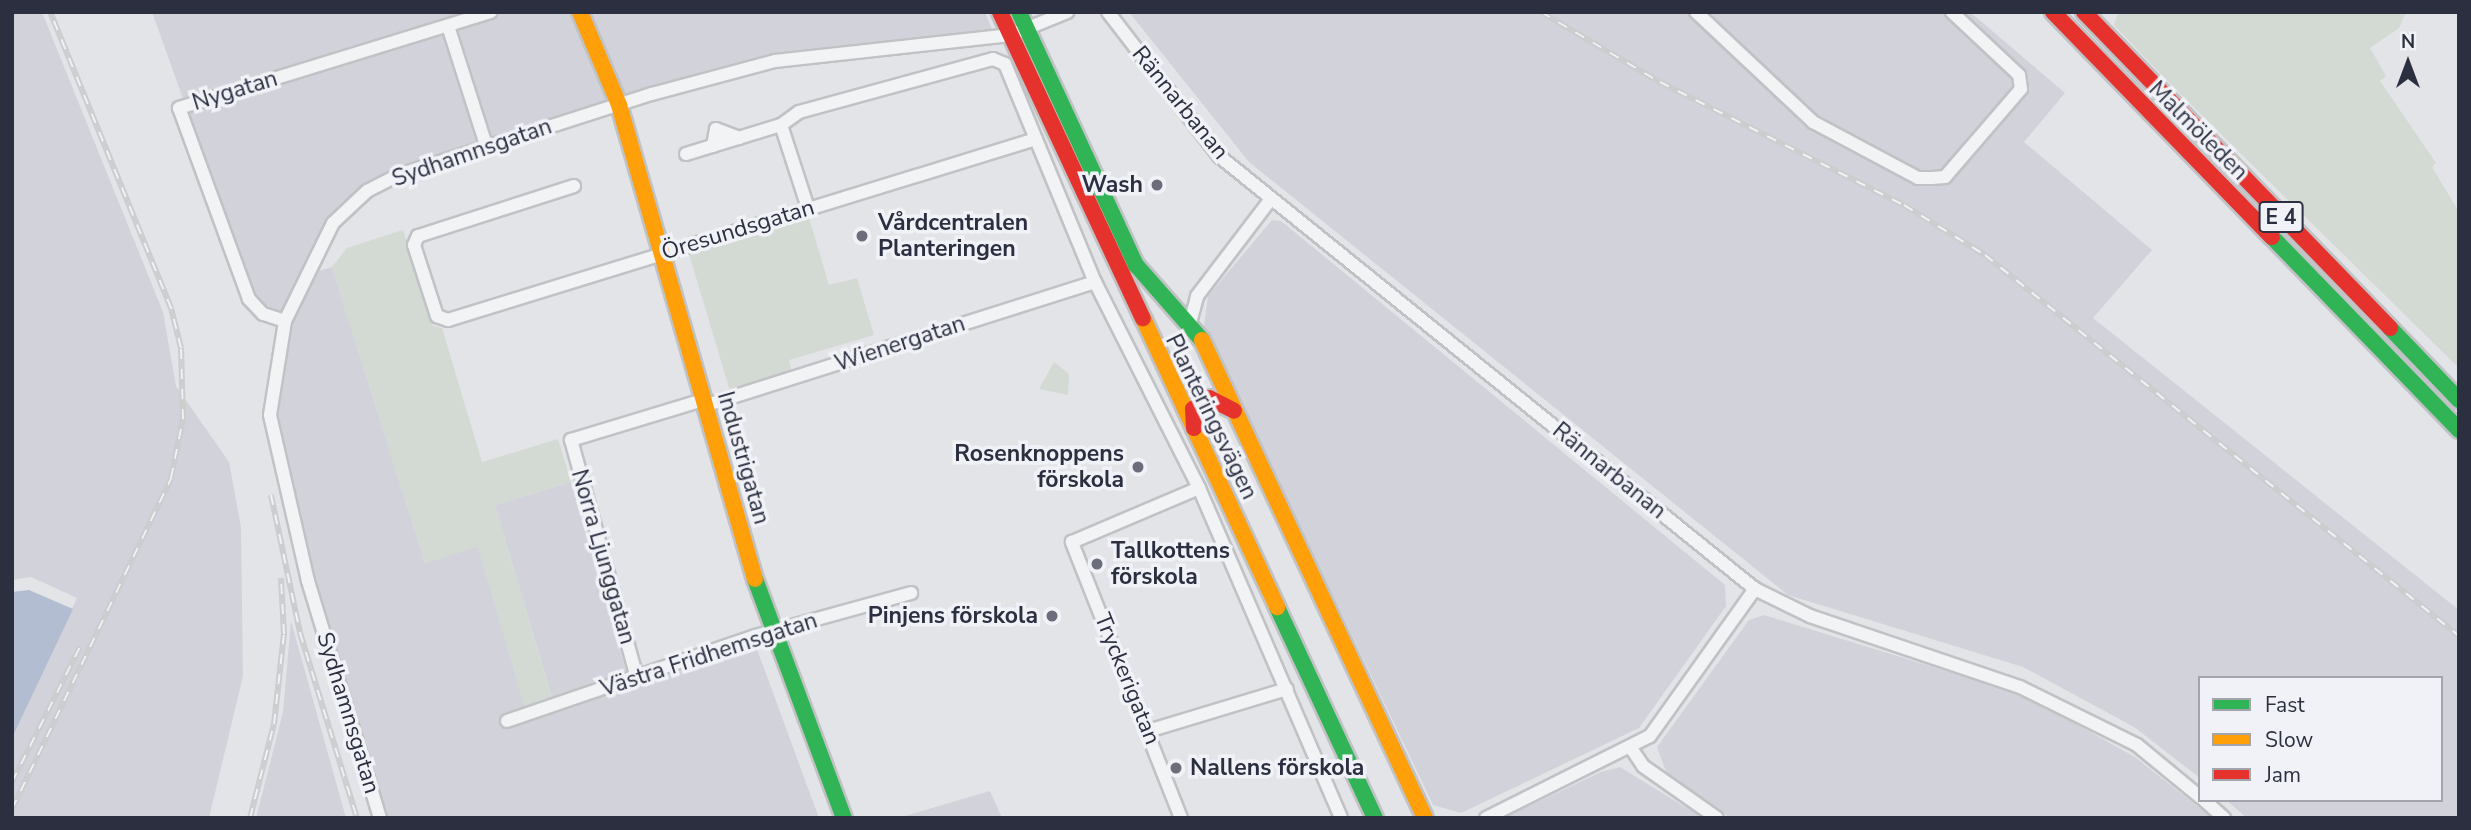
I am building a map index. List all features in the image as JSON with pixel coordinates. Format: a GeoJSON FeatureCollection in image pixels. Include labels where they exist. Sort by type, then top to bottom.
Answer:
{"type":"FeatureCollection","features":[{"type":"Feature","properties":{"kind":"main road","name":"Industrigatan"},"geometry":{"type":"LineString","coordinates":[[580,12],[618,104],[770,632],[844,818]]}},
{"type":"Feature","properties":{"kind":"main road","name":"Planteringsvägen"},"geometry":{"type":"LineString","coordinates":[[1000,12],[1375,818]]}},
{"type":"Feature","properties":{"kind":"main road","name":"Planteringsvägen"},"geometry":{"type":"LineString","coordinates":[[1019,12],[1136,265],[1189,323],[1234,411],[1425,818]]}},
{"type":"Feature","properties":{"kind":"main road","name":"Malmöleden"},"geometry":{"type":"LineString","coordinates":[[2053,12],[2459,430]]}},
{"type":"Feature","properties":{"kind":"main road","name":"Malmöleden"},"geometry":{"type":"LineString","coordinates":[[2084,12],[2459,400]]}},
{"type":"Feature","properties":{"kind":"main road"},"geometry":{"type":"LineString","coordinates":[[1197,437],[1195,407],[1214,397],[1234,411]]}},
{"type":"Feature","properties":{"kind":"street","name":"Nygatan"},"geometry":{"type":"LineString","coordinates":[[285,321],[263,314],[249,299],[179,108],[491,12]]}},
{"type":"Feature","properties":{"kind":"street"},"geometry":{"type":"LineString","coordinates":[[1027,29],[1067,12]]}},
{"type":"Feature","properties":{"kind":"street","name":"Rännarbanan"},"geometry":{"type":"LineString","coordinates":[[1108,12],[1201,136],[1271,199],[1755,589],[1810,616],[2020,687],[2137,745],[2198,795]]}},
{"type":"Feature","properties":{"kind":"street"},"geometry":{"type":"LineString","coordinates":[[1696,12],[1813,122],[1918,178],[1932,178],[1945,177],[2021,89],[2019,75],[1952,12]]}},
{"type":"Feature","properties":{"kind":"street"},"geometry":{"type":"LineString","coordinates":[[448,26],[486,145]]}},
{"type":"Feature","properties":{"kind":"street","name":"Sydhamnsgatan"},"geometry":{"type":"LineString","coordinates":[[380,818],[274,451],[271,392],[285,321],[318,245],[354,202],[399,175],[618,104],[775,61],[1011,35],[1027,29]]}},
{"type":"Feature","properties":{"kind":"street","name":"Planteringsvägen"},"geometry":{"type":"LineString","coordinates":[[781,125],[799,112],[1001,60],[1095,282],[1199,488],[1341,818]]}},
{"type":"Feature","properties":{"kind":"street"},"geometry":{"type":"LineString","coordinates":[[686,154],[781,125],[808,208]]}},
{"type":"Feature","properties":{"kind":"street","name":"Öresundsgatan"},"geometry":{"type":"LineString","coordinates":[[574,186],[418,236],[414,245],[439,319],[1036,139]]}},
{"type":"Feature","properties":{"kind":"street","name":"Planteringsvägen"},"geometry":{"type":"LineString","coordinates":[[1189,323],[1197,296],[1271,199]]}},
{"type":"Feature","properties":{"kind":"street","name":"Wienergatan"},"geometry":{"type":"LineString","coordinates":[[571,440],[704,403],[1095,282]]}},
{"type":"Feature","properties":{"kind":"street","name":"Norra Ljunggatan"},"geometry":{"type":"LineString","coordinates":[[571,440],[636,674]]}},
{"type":"Feature","properties":{"kind":"street","name":"Tryckerigatan"},"geometry":{"type":"LineString","coordinates":[[1181,818],[1072,541],[1199,488]]}},
{"type":"Feature","properties":{"kind":"street"},"geometry":{"type":"LineString","coordinates":[[1486,818],[1631,748],[1650,736],[1755,589]]}},
{"type":"Feature","properties":{"kind":"street","name":"Västra Fridhemsgatan"},"geometry":{"type":"LineString","coordinates":[[507,721],[636,674],[770,632],[911,593]]}},
{"type":"Feature","properties":{"kind":"street"},"geometry":{"type":"LineString","coordinates":[[1148,731],[1287,689]]}},
{"type":"Feature","properties":{"kind":"street"},"geometry":{"type":"LineString","coordinates":[[1631,748],[1643,766],[1717,818]]}},
{"type":"Feature","properties":{"kind":"street"},"geometry":{"type":"LineString","coordinates":[[2206,802],[2224,818]]}},
{"type":"Feature","properties":{"kind":"shaded area"},"geometry":{"type":"Polygon","coordinates":[[[12,12],[42,12],[163,312],[176,386],[229,462],[241,527],[243,676],[209,818],[12,818],[12,738],[77,598],[31,577],[12,580],[12,12]]]}},
{"type":"Feature","properties":{"kind":"shaded area"},"geometry":{"type":"Polygon","coordinates":[[[152,12],[985,12],[992,29],[774,56],[416,163],[381,179],[329,221],[282,315],[254,297],[152,12]]]}},
{"type":"Feature","properties":{"kind":"shaded area"},"geometry":{"type":"Polygon","coordinates":[[[1129,12],[1970,12],[2065,93],[2024,142],[2152,250],[2093,318],[2459,610],[2459,818],[2247,818],[2228,802],[2443,802],[2443,676],[2198,676],[2198,776],[2134,727],[2023,667],[1788,595],[1249,162],[1129,12]]]}},
{"type":"Feature","properties":{"kind":"shaded area"},"geometry":{"type":"Polygon","coordinates":[[[2118,12],[2406,12],[2399,28],[2370,48],[2386,76],[2380,81],[2436,163],[2432,167],[2459,212],[2459,368],[2171,85],[2114,25],[2118,12]]]}},
{"type":"Feature","properties":{"kind":"shaded area"},"geometry":{"type":"Polygon","coordinates":[[[809,218],[829,285],[857,278],[874,335],[789,360],[792,373],[730,391],[689,254],[809,218]]]}},
{"type":"Feature","properties":{"kind":"shaded area"},"geometry":{"type":"Polygon","coordinates":[[[1272,220],[1281,221],[1725,585],[1726,606],[1639,728],[1461,813],[1433,805],[1204,326],[1208,296],[1272,220]]]}},
{"type":"Feature","properties":{"kind":"shaded area"},"geometry":{"type":"Polygon","coordinates":[[[403,230],[432,325],[442,328],[482,462],[558,439],[571,482],[495,505],[552,699],[525,708],[478,547],[425,563],[332,267],[347,248],[403,230]]]}},
{"type":"Feature","properties":{"kind":"shaded area"},"geometry":{"type":"Polygon","coordinates":[[[332,267],[425,563],[478,546],[525,707],[552,698],[495,505],[571,482],[629,681],[754,641],[819,818],[383,818],[311,580],[274,415],[282,344],[308,274],[332,267]]]}},
{"type":"Feature","properties":{"kind":"shaded area"},"geometry":{"type":"Polygon","coordinates":[[[1054,362],[1069,374],[1068,395],[1039,389],[1054,362]]]}},
{"type":"Feature","properties":{"kind":"shaded area"},"geometry":{"type":"Polygon","coordinates":[[[1764,615],[2024,695],[2135,757],[2212,818],[1730,818],[1667,774],[1657,747],[1749,620],[1764,615]]]}},
{"type":"Feature","properties":{"kind":"shaded area"},"geometry":{"type":"Polygon","coordinates":[[[291,621],[346,818],[256,818],[283,712],[291,621]]]}},
{"type":"Feature","properties":{"kind":"shaded area"},"geometry":{"type":"Polygon","coordinates":[[[1620,767],[1703,818],[1504,818],[1601,772],[1620,767]]]}},
{"type":"Feature","properties":{"kind":"shaded area"},"geometry":{"type":"Polygon","coordinates":[[[990,791],[1002,818],[898,818],[990,791]]]}},
{"type":"Feature","properties":{"kind":"water"},"geometry":{"type":"Polygon","coordinates":[[[29,590],[73,609],[12,738],[12,592],[29,590]]]}},
{"type":"Feature","properties":{"kind":"railway"},"geometry":{"type":"LineString","coordinates":[[12,809],[171,478],[183,419],[181,348],[171,308],[50,12]]}},
{"type":"Feature","properties":{"kind":"railway"},"geometry":{"type":"LineString","coordinates":[[1541,12],[1660,82],[1904,205],[1985,255],[2459,636]]}},
{"type":"Feature","properties":{"kind":"railway"},"geometry":{"type":"LineString","coordinates":[[271,495],[300,633],[357,818]]}},
{"type":"Feature","properties":{"kind":"railway"},"geometry":{"type":"LineString","coordinates":[[250,818],[274,724],[284,634],[281,578]]}},
{"type":"Feature","properties":{"kind":"railway"},"geometry":{"type":"LineString","coordinates":[[12,782],[80,647]]}},
{"type":"Feature","properties":{"kind":"traffic: fast"},"geometry":{"type":"LineString","coordinates":[[1019,12],[1136,265],[1202,340]]}},
{"type":"Feature","properties":{"kind":"traffic: fast"},"geometry":{"type":"LineString","coordinates":[[2272,237],[2459,430]]}},
{"type":"Feature","properties":{"kind":"traffic: fast"},"geometry":{"type":"LineString","coordinates":[[2390,328],[2459,400]]}},
{"type":"Feature","properties":{"kind":"traffic: fast"},"geometry":{"type":"LineString","coordinates":[[755,579],[844,818]]}},
{"type":"Feature","properties":{"kind":"traffic: fast"},"geometry":{"type":"LineString","coordinates":[[1277,607],[1375,818]]}},
{"type":"Feature","properties":{"kind":"traffic: slow"},"geometry":{"type":"LineString","coordinates":[[580,12],[619,105],[755,579]]}},
{"type":"Feature","properties":{"kind":"traffic: slow"},"geometry":{"type":"LineString","coordinates":[[1143,318],[1277,607]]}},
{"type":"Feature","properties":{"kind":"traffic: slow"},"geometry":{"type":"LineString","coordinates":[[1202,340],[1425,818]]}},
{"type":"Feature","properties":{"kind":"traffic: jam"},"geometry":{"type":"LineString","coordinates":[[1000,12],[1143,318]]}},
{"type":"Feature","properties":{"kind":"traffic: jam"},"geometry":{"type":"LineString","coordinates":[[2053,12],[2272,237]]}},
{"type":"Feature","properties":{"kind":"traffic: jam"},"geometry":{"type":"LineString","coordinates":[[2084,12],[2390,328]]}},
{"type":"Feature","properties":{"kind":"traffic: jam"},"geometry":{"type":"LineString","coordinates":[[1194,428],[1193,409],[1209,398],[1234,411]]}},
{"type":"Feature","properties":{"kind":"place","name":"Wash"},"geometry":{"type":"Point","coordinates":[1157,185]}},
{"type":"Feature","properties":{"kind":"place","name":"Vårdcentralen Planteringen"},"geometry":{"type":"Point","coordinates":[862,236]}},
{"type":"Feature","properties":{"kind":"place","name":"Rosenknoppens förskola"},"geometry":{"type":"Point","coordinates":[1138,467]}},
{"type":"Feature","properties":{"kind":"place","name":"Tallkottens förskola"},"geometry":{"type":"Point","coordinates":[1097,564]}},
{"type":"Feature","properties":{"kind":"place","name":"Pinjens förskola"},"geometry":{"type":"Point","coordinates":[1052,616]}},
{"type":"Feature","properties":{"kind":"place","name":"Nallens förskola"},"geometry":{"type":"Point","coordinates":[1176,768]}}]}
